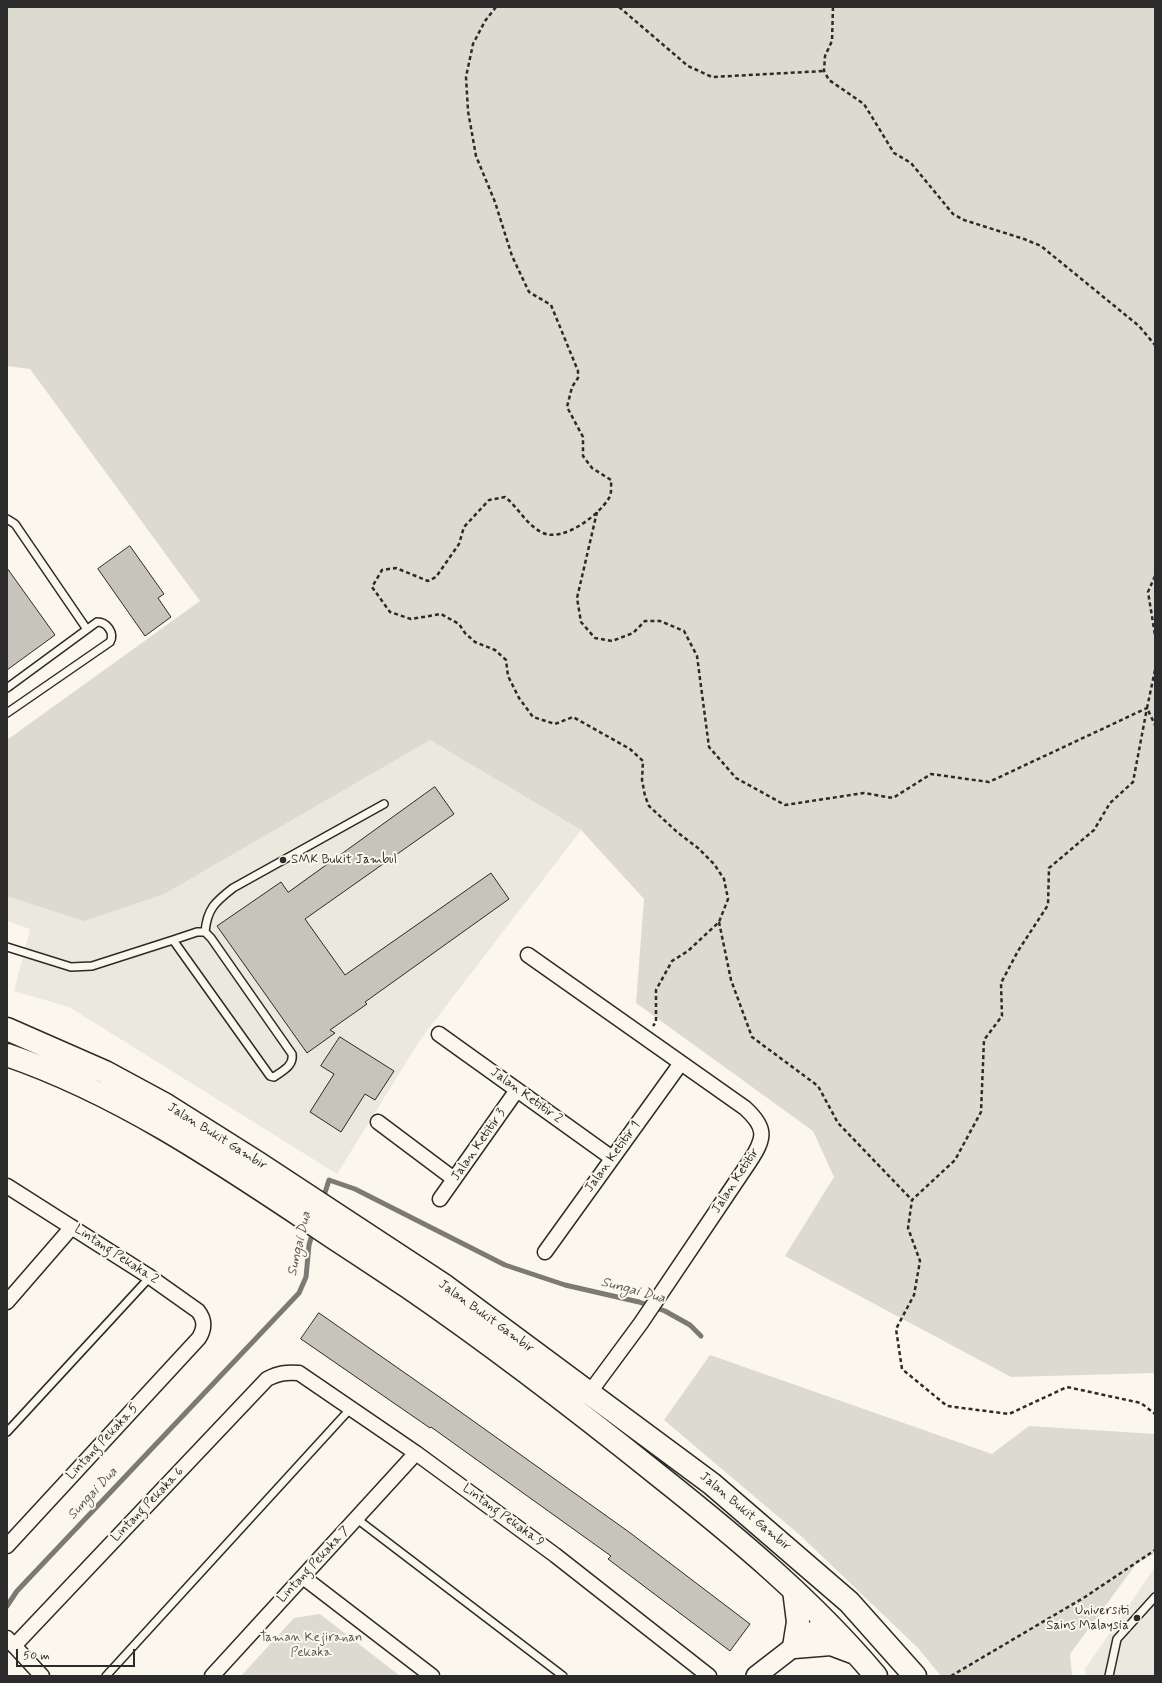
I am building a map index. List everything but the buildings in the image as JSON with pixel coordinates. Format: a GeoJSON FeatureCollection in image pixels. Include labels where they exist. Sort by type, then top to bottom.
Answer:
{"type":"FeatureCollection","features":[{"type":"Feature","properties":{"kind":"main road","name":"Jalan Bukit Gambir"},"geometry":{"type":"LineString","coordinates":[[7,1029],[105,1072],[166,1105],[297,1202],[338,1229],[445,1286],[590,1392],[712,1484],[850,1602],[915,1676]]}},
{"type":"Feature","properties":{"kind":"main road","name":"Jalan Bukit Gambir"},"geometry":{"type":"LineString","coordinates":[[7,1055],[43,1067],[99,1094],[297,1202]]}},
{"type":"Feature","properties":{"kind":"main road","name":"Jalan Bukit Gambir"},"geometry":{"type":"LineString","coordinates":[[338,1229],[409,1288],[554,1392],[711,1517],[794,1590],[858,1654],[876,1676]]}},
{"type":"Feature","properties":{"kind":"main road"},"geometry":{"type":"LineString","coordinates":[[826,1580],[831,1597],[832,1609],[826,1621]]}},
{"type":"Feature","properties":{"kind":"main road"},"geometry":{"type":"LineString","coordinates":[[794,1590],[798,1622],[794,1647]]}},
{"type":"Feature","properties":{"kind":"main road"},"geometry":{"type":"LineString","coordinates":[[756,1676],[826,1621],[839,1617],[864,1622],[871,1625]]}},
{"type":"Feature","properties":{"kind":"main road"},"geometry":{"type":"LineString","coordinates":[[794,1647],[831,1644],[858,1654]]}},
{"type":"Feature","properties":{"kind":"street","name":"Jalan Ketitir"},"geometry":{"type":"LineString","coordinates":[[528,954],[745,1108],[755,1117],[762,1130],[762,1140],[750,1161],[641,1323],[590,1392]]}},
{"type":"Feature","properties":{"kind":"street","name":"Jalan Ketitir 2"},"geometry":{"type":"LineString","coordinates":[[439,1034],[612,1158]]}},
{"type":"Feature","properties":{"kind":"street","name":"Jalan Ketitir 1"},"geometry":{"type":"LineString","coordinates":[[545,1252],[681,1063]]}},
{"type":"Feature","properties":{"kind":"street","name":"Jalan Ketitir 3"},"geometry":{"type":"LineString","coordinates":[[440,1199],[517,1090]]}},
{"type":"Feature","properties":{"kind":"street"},"geometry":{"type":"LineString","coordinates":[[378,1122],[454,1179]]}},
{"type":"Feature","properties":{"kind":"street","name":"Lintang Pekaka 2"},"geometry":{"type":"LineString","coordinates":[[7,1186],[150,1278],[198,1311],[202,1316],[204,1324],[203,1331],[199,1338]]}},
{"type":"Feature","properties":{"kind":"street"},"geometry":{"type":"LineString","coordinates":[[7,1302],[72,1227]]}},
{"type":"Feature","properties":{"kind":"street","name":"Lintang Pekaka 5"},"geometry":{"type":"LineString","coordinates":[[7,1546],[199,1338]]}},
{"type":"Feature","properties":{"kind":"street","name":"Lintang Pekaka 9"},"geometry":{"type":"LineString","coordinates":[[287,1372],[299,1373],[416,1453],[555,1555],[709,1676]]}},
{"type":"Feature","properties":{"kind":"street","name":"Lintang Pekaka 6"},"geometry":{"type":"LineString","coordinates":[[11,1642],[268,1379],[277,1373],[287,1372]]}},
{"type":"Feature","properties":{"kind":"street","name":"Lintang Pekaka 7"},"geometry":{"type":"LineString","coordinates":[[212,1676],[416,1453]]}},
{"type":"Feature","properties":{"kind":"street"},"geometry":{"type":"LineString","coordinates":[[303,1578],[432,1676]]}},
{"type":"Feature","properties":{"kind":"street"},"geometry":{"type":"LineString","coordinates":[[11,1642],[42,1676]]}},
{"type":"Feature","properties":{"kind":"lane"},"geometry":{"type":"LineString","coordinates":[[7,519],[15,524],[86,628]]}},
{"type":"Feature","properties":{"kind":"lane"},"geometry":{"type":"LineString","coordinates":[[7,688],[86,628],[97,622],[102,622],[112,634],[113,638],[110,642],[7,713]]}},
{"type":"Feature","properties":{"kind":"lane"},"geometry":{"type":"LineString","coordinates":[[205,932],[207,917],[212,908],[220,898],[233,888],[384,804]]}},
{"type":"Feature","properties":{"kind":"lane"},"geometry":{"type":"LineString","coordinates":[[7,947],[71,967],[82,968],[197,932],[205,932],[212,938],[292,1054],[292,1063],[274,1077],[270,1076],[173,940]]}},
{"type":"Feature","properties":{"kind":"lane"},"geometry":{"type":"LineString","coordinates":[[7,1432],[150,1278]]}},
{"type":"Feature","properties":{"kind":"lane"},"geometry":{"type":"LineString","coordinates":[[106,1676],[351,1408]]}},
{"type":"Feature","properties":{"kind":"lane"},"geometry":{"type":"LineString","coordinates":[[357,1519],[563,1676]]}},
{"type":"Feature","properties":{"kind":"lane"},"geometry":{"type":"LineString","coordinates":[[1109,1676],[1117,1639],[1155,1597]]}},
{"type":"Feature","properties":{"kind":"path"},"geometry":{"type":"LineString","coordinates":[[619,7],[688,66],[712,76],[824,71]]}},
{"type":"Feature","properties":{"kind":"path"},"geometry":{"type":"LineString","coordinates":[[833,7],[832,41],[825,56],[824,71],[829,80],[864,104],[894,153],[911,163],[953,214],[964,220],[1041,246],[1139,326],[1155,345]]}},
{"type":"Feature","properties":{"kind":"path"},"geometry":{"type":"LineString","coordinates":[[494,8],[473,44],[466,77],[468,111],[476,156],[495,202],[515,263],[529,292],[551,305],[578,371],[578,378],[572,388],[567,407],[583,437],[583,456],[592,468],[611,480],[610,496],[597,512],[580,526],[557,535],[544,533],[527,521],[505,497],[489,500],[464,527],[459,544],[436,577],[428,581],[396,568],[382,570],[372,587],[390,612],[411,619],[441,614],[458,624],[475,642],[495,650],[506,660],[508,676],[519,698],[533,717],[555,724],[573,717],[630,749],[643,761],[642,780],[645,796],[649,806],[677,832],[698,848],[714,864],[724,879],[728,899],[719,922],[688,951],[672,961],[656,990],[656,1022],[646,1038]]}},
{"type":"Feature","properties":{"kind":"path"},"geometry":{"type":"LineString","coordinates":[[597,512],[577,598],[581,622],[595,638],[612,641],[633,633],[645,621],[660,621],[684,631],[697,656],[709,747],[736,778],[785,805],[864,793],[894,798],[930,774],[989,782],[1146,708]]}},
{"type":"Feature","properties":{"kind":"path"},"geometry":{"type":"LineString","coordinates":[[1155,576],[1148,592],[1155,635]]}},
{"type":"Feature","properties":{"kind":"path"},"geometry":{"type":"LineString","coordinates":[[1155,670],[1146,708],[1133,782],[1110,803],[1094,830],[1049,868],[1048,905],[1018,951],[1001,983],[1002,1016],[984,1040],[981,1112],[955,1160],[912,1200],[908,1228],[920,1261],[914,1295],[896,1329],[902,1369],[947,1406],[1009,1414],[1067,1387],[1141,1403],[1155,1414]]}},
{"type":"Feature","properties":{"kind":"path"},"geometry":{"type":"LineString","coordinates":[[1146,708],[1155,725]]}},
{"type":"Feature","properties":{"kind":"path"},"geometry":{"type":"LineString","coordinates":[[719,922],[732,980],[752,1038],[818,1086],[838,1123],[912,1200]]}},
{"type":"Feature","properties":{"kind":"path"},"geometry":{"type":"LineString","coordinates":[[951,1676],[1085,1597],[1155,1550]]}},
{"type":"Feature","properties":{"kind":"shaded area","name":"SMK Bukit Jambul"},"geometry":{"type":"Polygon","coordinates":[[[7,740],[430,740],[581,830],[420,1040],[337,1174],[69,1007],[14,991],[30,929],[7,921],[7,740]]]}},
{"type":"Feature","properties":{"kind":"shaded area","name":"Universiti Sains Malaysia"},"geometry":{"type":"Polygon","coordinates":[[[1155,1567],[1155,1676],[1086,1676],[1085,1669],[1155,1567]]]}},
{"type":"Feature","properties":{"kind":"green space"},"geometry":{"type":"Polygon","coordinates":[[[7,7],[1155,7],[1155,1373],[1011,1377],[785,1256],[834,1177],[813,1131],[636,1003],[644,899],[581,830],[430,740],[164,894],[84,921],[7,896],[7,740],[200,601],[30,369],[7,366],[7,7]]]}},
{"type":"Feature","properties":{"kind":"green space"},"geometry":{"type":"Polygon","coordinates":[[[710,1355],[992,1454],[1029,1426],[1155,1434],[1155,1553],[1136,1564],[1070,1654],[1072,1676],[941,1676],[918,1648],[801,1536],[664,1420],[710,1355]]]}},
{"type":"Feature","properties":{"kind":"green space","name":"Taman Kejiranan Pekaka"},"geometry":{"type":"Polygon","coordinates":[[[320,1614],[400,1676],[241,1676],[294,1618],[320,1614]]]}},
{"type":"Feature","properties":{"kind":"waterway","name":"Sungai Dua"},"geometry":{"type":"LineString","coordinates":[[323,1199],[329,1180],[355,1189],[505,1265],[565,1285],[639,1302],[665,1311],[690,1325],[701,1336]]}},
{"type":"Feature","properties":{"kind":"waterway","name":"Sungai Dua"},"geometry":{"type":"LineString","coordinates":[[7,1606],[17,1591],[299,1293],[306,1277],[309,1245],[313,1231]]}},
{"type":"Feature","properties":{"kind":"place","name":"SMK Bukit Jambul"},"geometry":{"type":"Point","coordinates":[283,860]}},
{"type":"Feature","properties":{"kind":"place","name":"Universiti Sains Malaysia"},"geometry":{"type":"Point","coordinates":[1137,1618]}}]}
